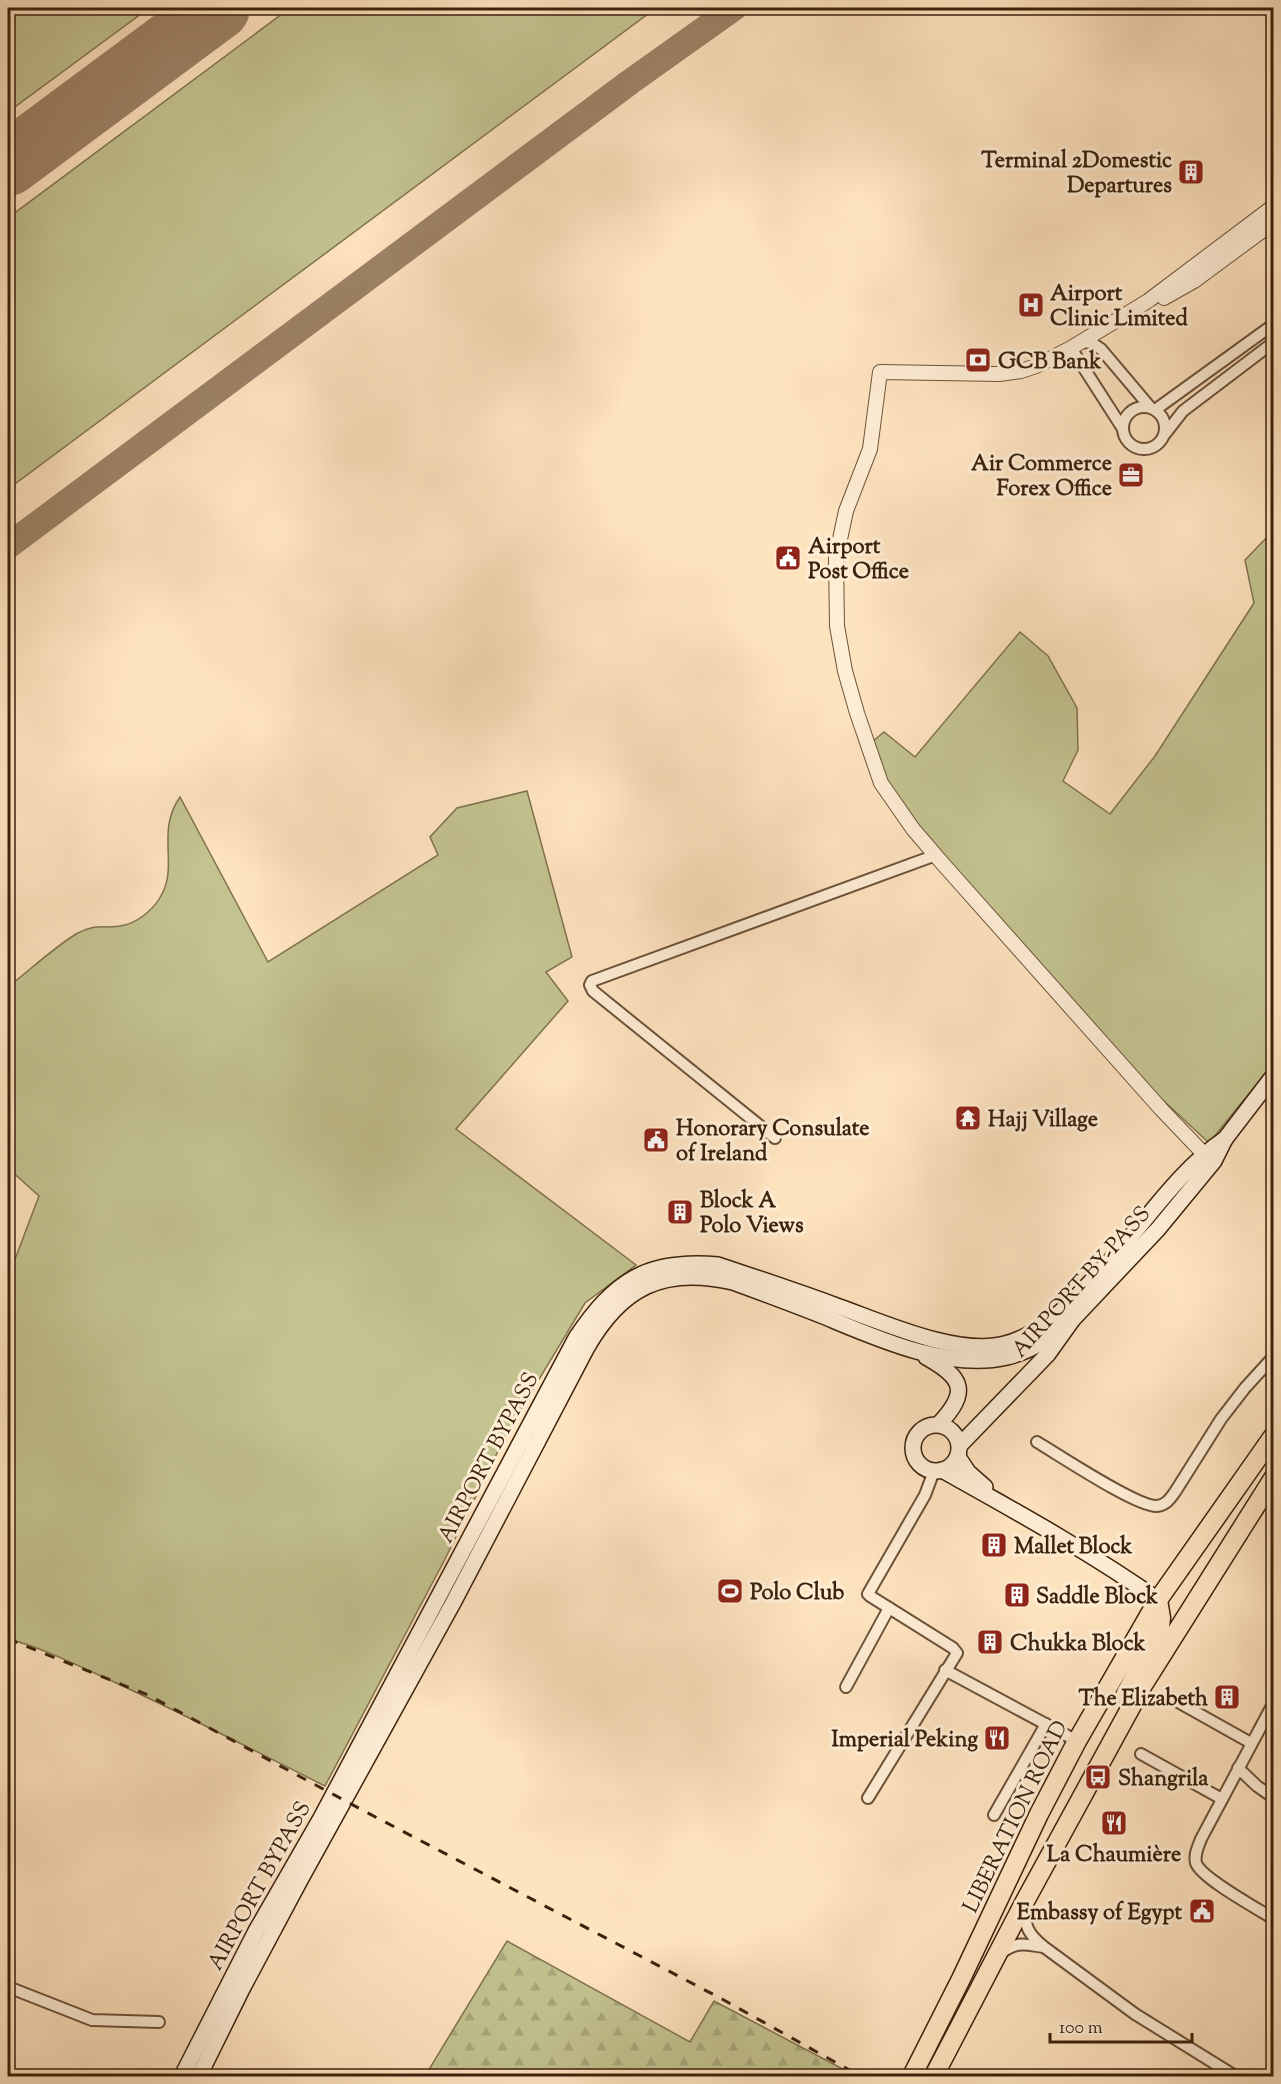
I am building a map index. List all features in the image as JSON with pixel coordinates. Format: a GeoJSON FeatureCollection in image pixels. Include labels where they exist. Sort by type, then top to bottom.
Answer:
{"type":"FeatureCollection","features":[{"type":"Feature","properties":{"kind":"highway","name":"LIBERATION ROAD"},"geometry":{"type":"LineString","coordinates":[[912,2076],[1077,1740],[1158,1600],[1274,1435]]}},
{"type":"Feature","properties":{"kind":"highway","name":"LIBERATION ROAD"},"geometry":{"type":"LineString","coordinates":[[934,2076],[1024,1903],[1143,1685],[1274,1477]]}},
{"type":"Feature","properties":{"kind":"highway"},"geometry":{"type":"LineString","coordinates":[[1117,1731],[1116,1723],[1127,1688],[1161,1623],[1158,1600]]}},
{"type":"Feature","properties":{"kind":"main road","name":"AIRPORT BY-PASS"},"geometry":{"type":"LineString","coordinates":[[959,1451],[1048,1354],[1069,1313],[1110,1261],[1225,1139],[1273,1077]]}},
{"type":"Feature","properties":{"kind":"main road","name":"AIRPORT BYPASS"},"geometry":{"type":"LineString","coordinates":[[182,2076],[245,1951],[321,1818],[576,1338],[599,1306],[613,1292],[646,1271],[663,1266],[685,1263],[718,1265],[916,1334],[974,1347],[1005,1344],[1020,1338],[1053,1318],[1069,1313]]}},
{"type":"Feature","properties":{"kind":"main road","name":"AIRPORT BYPASS"},"geometry":{"type":"LineString","coordinates":[[199,2076],[294,1891],[453,1603],[586,1349],[610,1313],[631,1294],[655,1282],[672,1277],[708,1276],[733,1282],[915,1352],[986,1360],[1021,1353],[1040,1344],[1069,1313]]}},
{"type":"Feature","properties":{"kind":"main road"},"geometry":{"type":"LineString","coordinates":[[915,1352],[944,1367],[952,1374],[956,1382],[958,1397],[956,1402],[939,1424]]}},
{"type":"Feature","properties":{"kind":"main road"},"geometry":{"type":"LineString","coordinates":[[1001,1502],[968,1472],[953,1431],[939,1424],[919,1431],[914,1440],[913,1451],[917,1461],[924,1468],[938,1471],[1001,1502],[1158,1600]]}},
{"type":"Feature","properties":{"kind":"main road"},"geometry":{"type":"LineString","coordinates":[[938,1471],[949,1468],[959,1451]]}},
{"type":"Feature","properties":{"kind":"street"},"geometry":{"type":"LineString","coordinates":[[1208,1157],[1161,1109],[936,855],[881,783],[845,671],[837,626],[836,558],[846,511],[870,448],[880,372],[999,374],[1036,366],[1076,345],[1148,301],[1274,206]]}},
{"type":"Feature","properties":{"kind":"street"},"geometry":{"type":"LineString","coordinates":[[1148,301],[1166,297],[1194,281],[1274,222]]}},
{"type":"Feature","properties":{"kind":"street"},"geometry":{"type":"LineString","coordinates":[[1123,429],[1125,419],[1131,412],[1140,407],[1152,408],[1274,324]]}},
{"type":"Feature","properties":{"kind":"street"},"geometry":{"type":"LineString","coordinates":[[1076,345],[1123,429],[1124,435],[1131,444],[1142,449],[1153,447],[1162,440],[1172,422],[1183,411],[1274,342]]}},
{"type":"Feature","properties":{"kind":"street"},"geometry":{"type":"LineString","coordinates":[[1076,345],[1092,343],[1101,349],[1164,420],[1165,434]]}},
{"type":"Feature","properties":{"kind":"street"},"geometry":{"type":"LineString","coordinates":[[775,1138],[593,991],[590,985],[592,981],[936,855]]}},
{"type":"Feature","properties":{"kind":"street"},"geometry":{"type":"LineString","coordinates":[[1037,1442],[1143,1503],[1155,1506],[1166,1503],[1221,1419],[1274,1356]]}},
{"type":"Feature","properties":{"kind":"street"},"geometry":{"type":"LineString","coordinates":[[868,1798],[953,1660],[956,1651],[870,1596],[868,1592],[938,1471]]}},
{"type":"Feature","properties":{"kind":"street"},"geometry":{"type":"LineString","coordinates":[[846,1687],[889,1608]]}},
{"type":"Feature","properties":{"kind":"street"},"geometry":{"type":"LineString","coordinates":[[945,1670],[1077,1740]]}},
{"type":"Feature","properties":{"kind":"street"},"geometry":{"type":"LineString","coordinates":[[1169,1697],[1251,1743]]}},
{"type":"Feature","properties":{"kind":"street"},"geometry":{"type":"LineString","coordinates":[[1274,1702],[1196,1851],[1199,1868],[1212,1880],[1274,1919]]}},
{"type":"Feature","properties":{"kind":"street"},"geometry":{"type":"LineString","coordinates":[[994,1815],[1046,1725]]}},
{"type":"Feature","properties":{"kind":"street"},"geometry":{"type":"LineString","coordinates":[[1141,1755],[1222,1799]]}},
{"type":"Feature","properties":{"kind":"street"},"geometry":{"type":"LineString","coordinates":[[1238,1768],[1274,1798]]}},
{"type":"Feature","properties":{"kind":"street"},"geometry":{"type":"LineString","coordinates":[[1024,1903],[1025,1926],[1044,1947],[1136,2014],[1235,2076]]}},
{"type":"Feature","properties":{"kind":"street"},"geometry":{"type":"LineString","coordinates":[[997,1956],[1015,1944],[1024,1943],[1044,1947]]}},
{"type":"Feature","properties":{"kind":"street"},"geometry":{"type":"LineString","coordinates":[[8,1988],[92,2020],[159,2022]]}},
{"type":"Feature","properties":{"kind":"green space"},"geometry":{"type":"Polygon","coordinates":[[[8,8],[149,8],[8,112],[8,8]]]}},
{"type":"Feature","properties":{"kind":"green space"},"geometry":{"type":"Polygon","coordinates":[[[290,8],[656,8],[8,489],[8,218],[290,8]]]}},
{"type":"Feature","properties":{"kind":"green space"},"geometry":{"type":"Polygon","coordinates":[[[1273,531],[1273,1064],[1209,1143],[1094,1036],[921,833],[882,774],[871,743],[884,732],[915,757],[1020,632],[1048,656],[1077,708],[1078,750],[1063,781],[1110,814],[1155,756],[1254,603],[1245,560],[1273,531]]]}},
{"type":"Feature","properties":{"kind":"green space"},"geometry":{"type":"Polygon","coordinates":[[[527,791],[572,957],[546,972],[568,1001],[456,1129],[636,1265],[585,1303],[509,1429],[444,1561],[325,1786],[114,1682],[48,1653],[8,1639],[8,1274],[39,1196],[8,1168],[8,987],[83,930],[125,925],[151,909],[162,894],[166,883],[169,822],[180,797],[268,962],[438,855],[430,837],[457,808],[527,791]]]}},
{"type":"Feature","properties":{"kind":"green space"},"geometry":{"type":"Polygon","coordinates":[[[507,1941],[690,2042],[714,2001],[856,2076],[425,2076],[507,1941]]]}},
{"type":"Feature","properties":{"kind":"taxiway"},"geometry":{"type":"LineString","coordinates":[[8,546],[630,82],[734,8]]}},
{"type":"Feature","properties":{"kind":"runway"},"geometry":{"type":"LineString","coordinates":[[8,164],[218,8]]}},
{"type":"Feature","properties":{"kind":"railway"},"geometry":{"type":"LineString","coordinates":[[8,1639],[148,1695],[722,1999],[860,2076]]}},
{"type":"Feature","properties":{"kind":"place","name":"Terminal 2Domestic Departures"},"geometry":{"type":"Point","coordinates":[1191,172]}},
{"type":"Feature","properties":{"kind":"place","name":"Airport Clinic Limited"},"geometry":{"type":"Point","coordinates":[1031,305]}},
{"type":"Feature","properties":{"kind":"place","name":"GCB Bank"},"geometry":{"type":"Point","coordinates":[978,360]}},
{"type":"Feature","properties":{"kind":"place","name":"Air Commerce Forex Office"},"geometry":{"type":"Point","coordinates":[1131,475]}},
{"type":"Feature","properties":{"kind":"place","name":"Airport Post Office"},"geometry":{"type":"Point","coordinates":[788,558]}},
{"type":"Feature","properties":{"kind":"place","name":"Hajj Village"},"geometry":{"type":"Point","coordinates":[968,1118]}},
{"type":"Feature","properties":{"kind":"place","name":"Honorary Consulate of Ireland"},"geometry":{"type":"Point","coordinates":[656,1140]}},
{"type":"Feature","properties":{"kind":"place","name":"Block A Polo Views"},"geometry":{"type":"Point","coordinates":[680,1212]}},
{"type":"Feature","properties":{"kind":"place","name":"Mallet Block"},"geometry":{"type":"Point","coordinates":[994,1545]}},
{"type":"Feature","properties":{"kind":"place","name":"Polo Club"},"geometry":{"type":"Point","coordinates":[730,1591]}},
{"type":"Feature","properties":{"kind":"place","name":"Saddle Block"},"geometry":{"type":"Point","coordinates":[1017,1595]}},
{"type":"Feature","properties":{"kind":"place","name":"Chukka Block"},"geometry":{"type":"Point","coordinates":[990,1642]}},
{"type":"Feature","properties":{"kind":"place","name":"The Elizabeth"},"geometry":{"type":"Point","coordinates":[1227,1697]}},
{"type":"Feature","properties":{"kind":"place","name":"Imperial Peking"},"geometry":{"type":"Point","coordinates":[997,1738]}},
{"type":"Feature","properties":{"kind":"place","name":"Shangrila"},"geometry":{"type":"Point","coordinates":[1098,1777]}},
{"type":"Feature","properties":{"kind":"place","name":"La Chaumière"},"geometry":{"type":"Point","coordinates":[1114,1823]}},
{"type":"Feature","properties":{"kind":"place","name":"Embassy of Egypt"},"geometry":{"type":"Point","coordinates":[1202,1911]}}]}
